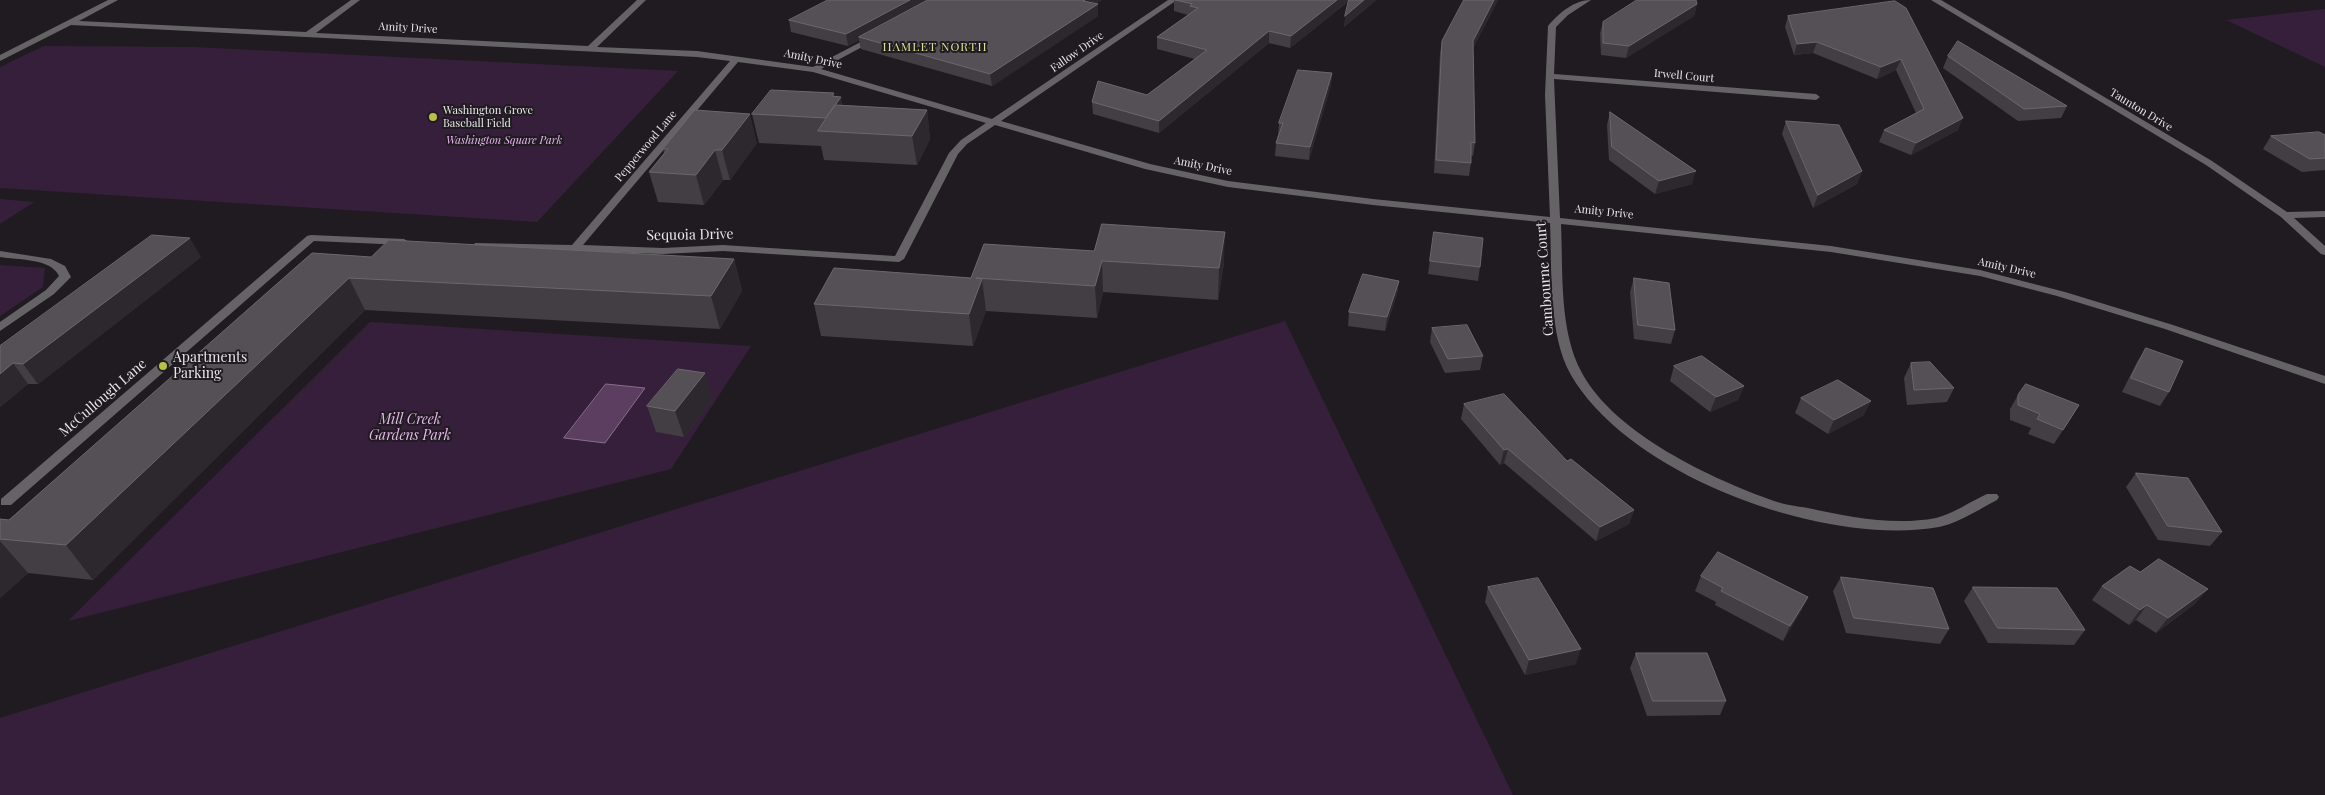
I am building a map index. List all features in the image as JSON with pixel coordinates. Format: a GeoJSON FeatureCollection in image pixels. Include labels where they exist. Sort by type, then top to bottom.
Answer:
{"type":"FeatureCollection","features":[{"type":"Feature","properties":{"kind":"street"},"geometry":{"type":"LineString","coordinates":[[0,58],[114,0]]}},
{"type":"Feature","properties":{"kind":"street"},"geometry":{"type":"LineString","coordinates":[[306,36],[356,0]]}},
{"type":"Feature","properties":{"kind":"street"},"geometry":{"type":"LineString","coordinates":[[591,48],[642,0]]}},
{"type":"Feature","properties":{"kind":"street","name":"Fallow Drive"},"geometry":{"type":"LineString","coordinates":[[994,123],[1173,0]]}},
{"type":"Feature","properties":{"kind":"street","name":"Cambourne Court"},"geometry":{"type":"LineString","coordinates":[[1587,0],[1565,13],[1552,26],[1549,76],[1560,331],[1576,374],[1602,407],[1645,445],[1698,475],[1773,506],[1844,521],[1907,526],[1940,522],[1992,497]]}},
{"type":"Feature","properties":{"kind":"street","name":"Taunton Drive"},"geometry":{"type":"LineString","coordinates":[[1935,0],[2209,163],[2285,215],[2325,252]]}},
{"type":"Feature","properties":{"kind":"street","name":"Amity Drive"},"geometry":{"type":"LineString","coordinates":[[71,23],[697,54],[738,58],[814,70],[1148,167],[1228,184],[1373,202],[1831,249],[1980,273],[2079,299],[2169,327],[2325,380]]}},
{"type":"Feature","properties":{"kind":"street"},"geometry":{"type":"LineString","coordinates":[[814,70],[882,32]]}},
{"type":"Feature","properties":{"kind":"street","name":"Pepperwood Lane"},"geometry":{"type":"LineString","coordinates":[[574,250],[738,58]]}},
{"type":"Feature","properties":{"kind":"street","name":"Irwell Court"},"geometry":{"type":"LineString","coordinates":[[1549,76],[1753,94],[1816,97]]}},
{"type":"Feature","properties":{"kind":"street","name":"Sequoia Drive"},"geometry":{"type":"LineString","coordinates":[[467,245],[574,250],[663,251],[723,248],[899,259],[954,153],[964,142],[994,123]]}},
{"type":"Feature","properties":{"kind":"street"},"geometry":{"type":"LineString","coordinates":[[2285,215],[2325,214]]}},
{"type":"Feature","properties":{"kind":"street","name":"McCullough Lane"},"geometry":{"type":"LineString","coordinates":[[6,502],[311,238],[418,243]]}},
{"type":"Feature","properties":{"kind":"street"},"geometry":{"type":"LineString","coordinates":[[0,254],[46,261],[61,268],[64,277],[50,292],[0,327]]}},
{"type":"Feature","properties":{"kind":"green space"},"geometry":{"type":"Polygon","coordinates":[[[2325,9],[2325,67],[2226,20],[2325,9]]]}},
{"type":"Feature","properties":{"kind":"green space","name":"Washington Square Park"},"geometry":{"type":"Polygon","coordinates":[[[44,46],[193,47],[678,71],[537,222],[0,188],[0,67],[44,46]]]}},
{"type":"Feature","properties":{"kind":"green space"},"geometry":{"type":"Polygon","coordinates":[[[0,199],[34,202],[0,224],[0,199]]]}},
{"type":"Feature","properties":{"kind":"green space"},"geometry":{"type":"Polygon","coordinates":[[[0,265],[45,268],[43,287],[0,316],[0,265]]]}},
{"type":"Feature","properties":{"kind":"green space"},"geometry":{"type":"Polygon","coordinates":[[[1285,321],[1513,795],[0,795],[0,718],[1285,321]]]}},
{"type":"Feature","properties":{"kind":"green space","name":"Mill Creek Gardens Park"},"geometry":{"type":"Polygon","coordinates":[[[370,322],[751,346],[671,469],[68,621],[370,322]]]}},
{"type":"Feature","properties":{"kind":"shaded area"},"geometry":{"type":"Polygon","coordinates":[[[606,384],[645,388],[605,443],[564,438],[606,384]]]}},
{"type":"Feature","properties":{"kind":"building"},"geometry":{"type":"Polygon","coordinates":[[[828,0],[910,0],[846,34],[789,20],[828,0]]]}},
{"type":"Feature","properties":{"kind":"building"},"geometry":{"type":"Polygon","coordinates":[[[928,0],[1085,0],[1083,1],[1098,4],[990,74],[859,37],[928,0]]]}},
{"type":"Feature","properties":{"kind":"building"},"geometry":{"type":"Polygon","coordinates":[[[1175,0],[1337,0],[1291,36],[1269,31],[1159,121],[1092,102],[1098,81],[1147,95],[1207,50],[1157,37],[1198,8],[1190,6],[1192,4],[1175,0]]]}},
{"type":"Feature","properties":{"kind":"building"},"geometry":{"type":"Polygon","coordinates":[[[1349,0],[1364,0],[1345,16],[1349,0]]]}},
{"type":"Feature","properties":{"kind":"building"},"geometry":{"type":"Polygon","coordinates":[[[1464,0],[1494,0],[1473,41],[1475,143],[1471,142],[1471,163],[1436,160],[1442,41],[1464,0]]]}},
{"type":"Feature","properties":{"kind":"building"},"geometry":{"type":"Polygon","coordinates":[[[1637,0],[1696,0],[1697,4],[1629,46],[1603,43],[1603,22],[1637,0]]]}},
{"type":"Feature","properties":{"kind":"building"},"geometry":{"type":"Polygon","coordinates":[[[1895,1],[1906,8],[1963,118],[1916,143],[1884,130],[1924,109],[1901,59],[1881,67],[1817,42],[1797,44],[1788,16],[1895,1]]]}},
{"type":"Feature","properties":{"kind":"building"},"geometry":{"type":"Polygon","coordinates":[[[1958,41],[2067,106],[2024,109],[1948,56],[1958,41]]]}},
{"type":"Feature","properties":{"kind":"building"},"geometry":{"type":"Polygon","coordinates":[[[1298,70],[1332,73],[1310,147],[1276,143],[1283,123],[1279,123],[1298,70]]]}},
{"type":"Feature","properties":{"kind":"building"},"geometry":{"type":"Polygon","coordinates":[[[771,90],[834,93],[832,96],[841,97],[826,118],[752,114],[771,90]]]}},
{"type":"Feature","properties":{"kind":"building"},"geometry":{"type":"Polygon","coordinates":[[[835,105],[927,110],[912,136],[818,131],[835,105]]]}},
{"type":"Feature","properties":{"kind":"building"},"geometry":{"type":"Polygon","coordinates":[[[695,110],[750,114],[722,150],[715,150],[696,175],[649,172],[668,149],[663,149],[695,110]]]}},
{"type":"Feature","properties":{"kind":"building"},"geometry":{"type":"Polygon","coordinates":[[[1610,112],[1696,171],[1659,181],[1612,147],[1610,112]]]}},
{"type":"Feature","properties":{"kind":"building"},"geometry":{"type":"Polygon","coordinates":[[[1786,121],[1839,125],[1862,171],[1818,195],[1786,121]]]}},
{"type":"Feature","properties":{"kind":"building"},"geometry":{"type":"Polygon","coordinates":[[[2319,132],[2325,135],[2325,158],[2310,159],[2271,136],[2319,132]]]}},
{"type":"Feature","properties":{"kind":"building"},"geometry":{"type":"Polygon","coordinates":[[[1102,224],[1225,232],[1219,268],[1102,261],[1095,286],[976,278],[982,279],[969,314],[814,304],[834,268],[971,278],[984,244],[1094,251],[1102,224]]]}},
{"type":"Feature","properties":{"kind":"building"},"geometry":{"type":"Polygon","coordinates":[[[1434,232],[1483,238],[1480,267],[1430,261],[1434,232]]]}},
{"type":"Feature","properties":{"kind":"building"},"geometry":{"type":"Polygon","coordinates":[[[152,235],[190,238],[23,364],[13,363],[0,374],[0,346],[152,235]]]}},
{"type":"Feature","properties":{"kind":"building"},"geometry":{"type":"Polygon","coordinates":[[[389,240],[734,259],[711,296],[349,278],[66,545],[0,539],[0,519],[9,520],[312,253],[371,257],[389,240]]]}},
{"type":"Feature","properties":{"kind":"building"},"geometry":{"type":"Polygon","coordinates":[[[1363,274],[1399,281],[1387,317],[1349,312],[1363,274]]]}},
{"type":"Feature","properties":{"kind":"building"},"geometry":{"type":"Polygon","coordinates":[[[1634,278],[1669,283],[1675,330],[1638,325],[1634,278]]]}},
{"type":"Feature","properties":{"kind":"building"},"geometry":{"type":"Polygon","coordinates":[[[1467,325],[1483,356],[1448,359],[1432,328],[1467,325]]]}},
{"type":"Feature","properties":{"kind":"building"},"geometry":{"type":"Polygon","coordinates":[[[2146,348],[2183,361],[2169,392],[2131,378],[2146,348]]]}},
{"type":"Feature","properties":{"kind":"building"},"geometry":{"type":"Polygon","coordinates":[[[1702,356],[1744,386],[1716,397],[1674,366],[1702,356]]]}},
{"type":"Feature","properties":{"kind":"building"},"geometry":{"type":"Polygon","coordinates":[[[1930,362],[1954,388],[1914,390],[1911,363],[1930,362]]]}},
{"type":"Feature","properties":{"kind":"building"},"geometry":{"type":"Polygon","coordinates":[[[678,369],[705,373],[675,411],[647,406],[678,369]]]}},
{"type":"Feature","properties":{"kind":"building"},"geometry":{"type":"Polygon","coordinates":[[[1838,380],[1871,401],[1834,420],[1801,398],[1838,380]]]}},
{"type":"Feature","properties":{"kind":"building"},"geometry":{"type":"Polygon","coordinates":[[[2026,384],[2079,405],[2063,430],[2037,419],[2040,414],[2018,405],[2018,395],[2026,384]]]}},
{"type":"Feature","properties":{"kind":"building"},"geometry":{"type":"Polygon","coordinates":[[[1504,394],[1567,461],[1571,459],[1634,510],[1600,527],[1508,449],[1504,450],[1464,404],[1504,394]]]}},
{"type":"Feature","properties":{"kind":"building"},"geometry":{"type":"Polygon","coordinates":[[[2136,473],[2188,478],[2222,532],[2168,526],[2136,473]]]}},
{"type":"Feature","properties":{"kind":"building"},"geometry":{"type":"Polygon","coordinates":[[[1718,552],[1808,597],[1790,626],[1721,591],[1723,588],[1701,576],[1718,552]]]}},
{"type":"Feature","properties":{"kind":"building"},"geometry":{"type":"Polygon","coordinates":[[[2159,559],[2208,589],[2168,618],[2147,605],[2140,610],[2102,586],[2130,566],[2140,572],[2159,559]]]}},
{"type":"Feature","properties":{"kind":"building"},"geometry":{"type":"Polygon","coordinates":[[[1841,577],[1933,588],[1949,629],[1854,618],[1841,577]]]}},
{"type":"Feature","properties":{"kind":"building"},"geometry":{"type":"Polygon","coordinates":[[[1538,578],[1581,649],[1529,660],[1488,587],[1538,578]]]}},
{"type":"Feature","properties":{"kind":"building"},"geometry":{"type":"Polygon","coordinates":[[[1973,587],[2057,588],[2085,630],[1998,628],[1973,587]]]}},
{"type":"Feature","properties":{"kind":"building"},"geometry":{"type":"Polygon","coordinates":[[[1636,653],[1707,653],[1726,701],[1653,701],[1636,653]]]}},
{"type":"Feature","properties":{"kind":"place","name":"Washington Grove Baseball Field"},"geometry":{"type":"Point","coordinates":[433,117]}},
{"type":"Feature","properties":{"kind":"place","name":"Apartments Parking"},"geometry":{"type":"Point","coordinates":[163,366]}},
{"type":"Feature","properties":{"kind":"district","name":"HAMLET NORTH"},"geometry":{"type":"Point","coordinates":[935,47]}}]}
